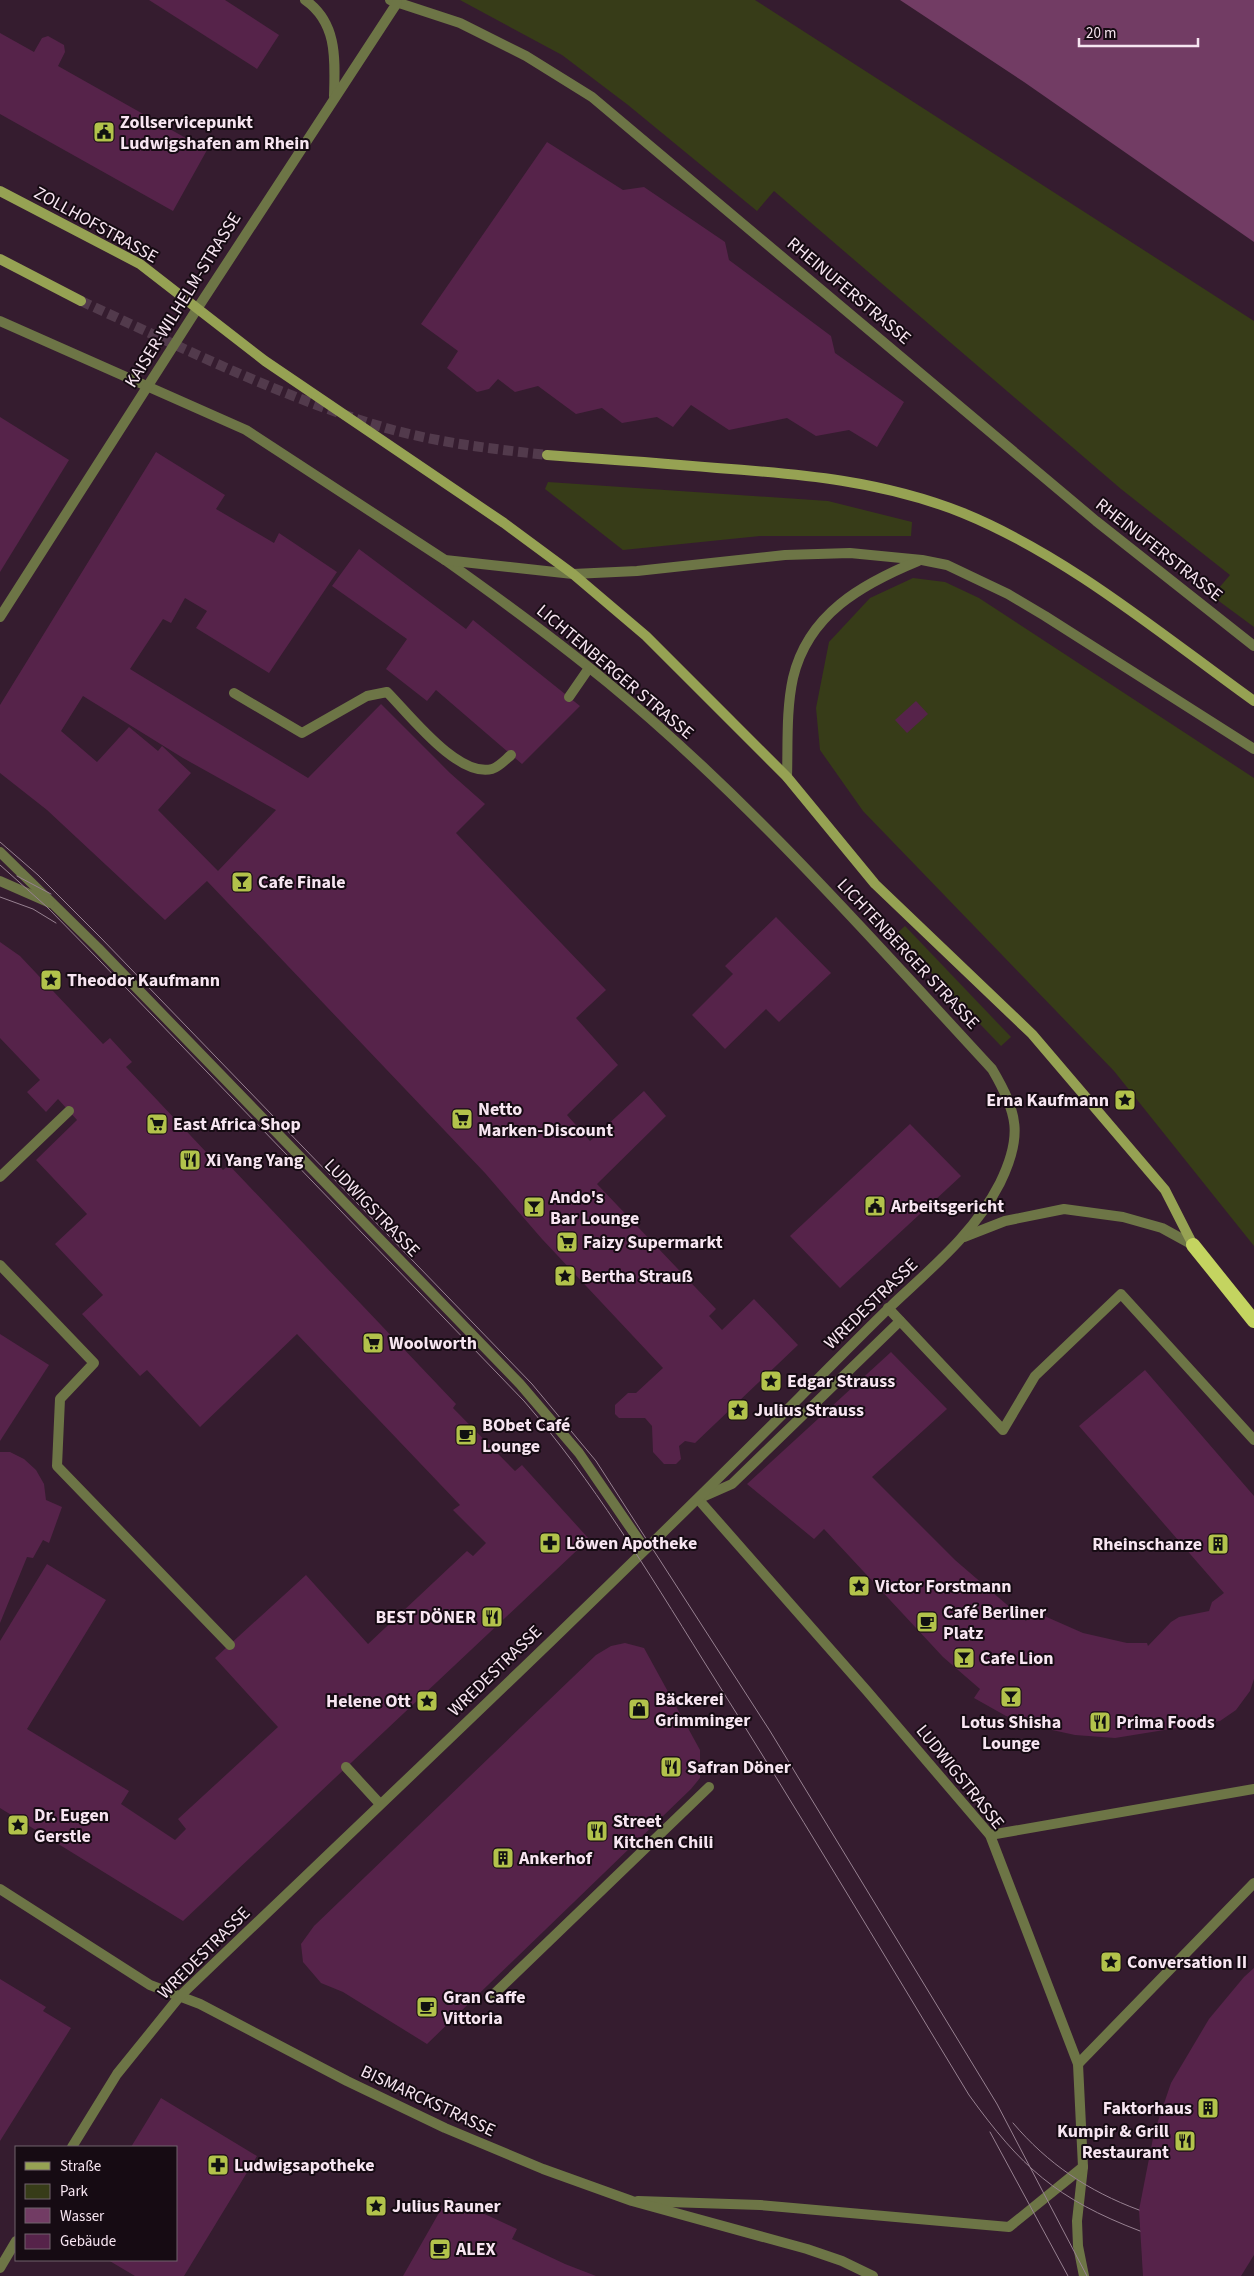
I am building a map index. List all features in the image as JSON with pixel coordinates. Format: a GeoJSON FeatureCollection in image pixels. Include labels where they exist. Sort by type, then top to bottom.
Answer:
{"type":"FeatureCollection","features":[{"type":"Feature","properties":{"kind":"highway"},"geometry":{"type":"LineString","coordinates":[[1192,1245],[1254,1321]]}},
{"type":"Feature","properties":{"kind":"main road","name":"ZOLLHOFSTRASSE"},"geometry":{"type":"LineString","coordinates":[[0,192],[140,264],[265,361],[504,523],[573,574]]}},
{"type":"Feature","properties":{"kind":"main road"},"geometry":{"type":"LineString","coordinates":[[0,259],[81,301]]}},
{"type":"Feature","properties":{"kind":"main road"},"geometry":{"type":"LineString","coordinates":[[547,455],[834,478],[880,487],[954,510],[1019,539],[1066,566],[1254,701]]}},
{"type":"Feature","properties":{"kind":"main road","name":"LICHTENBERGER STRASSE"},"geometry":{"type":"LineString","coordinates":[[573,574],[646,636],[787,777],[875,884],[1032,1034],[1165,1190],[1192,1245]]}},
{"type":"Feature","properties":{"kind":"street"},"geometry":{"type":"LineString","coordinates":[[305,0],[321,14],[328,28],[335,55],[334,96]]}},
{"type":"Feature","properties":{"kind":"street","name":"KAISER-WILHELM-STRASSE"},"geometry":{"type":"LineString","coordinates":[[0,617],[394,1]]}},
{"type":"Feature","properties":{"kind":"street","name":"RHEINUFERSTRASSE"},"geometry":{"type":"LineString","coordinates":[[394,1],[460,24],[526,56],[592,97],[1096,521],[1254,646]]}},
{"type":"Feature","properties":{"kind":"street"},"geometry":{"type":"LineString","coordinates":[[0,321],[149,386]]}},
{"type":"Feature","properties":{"kind":"street","name":"LICHTENBERGER STRASSE"},"geometry":{"type":"LineString","coordinates":[[149,386],[246,430],[444,560],[504,602],[589,668],[700,764],[768,831],[842,906],[992,1069]]}},
{"type":"Feature","properties":{"kind":"street"},"geometry":{"type":"LineString","coordinates":[[444,560],[573,574],[637,571],[785,555],[850,554],[922,560],[947,566],[1008,594],[1088,642],[1254,749]]}},
{"type":"Feature","properties":{"kind":"street"},"geometry":{"type":"LineString","coordinates":[[787,777],[789,710],[793,678],[806,642],[827,614],[855,591],[884,575],[922,560]]}},
{"type":"Feature","properties":{"kind":"street"},"geometry":{"type":"LineString","coordinates":[[569,698],[589,668]]}},
{"type":"Feature","properties":{"kind":"street"},"geometry":{"type":"LineString","coordinates":[[234,693],[302,733],[367,696],[387,692],[460,764],[478,770],[493,768],[511,755]]}},
{"type":"Feature","properties":{"kind":"street","name":"LUDWIGSTRASSE"},"geometry":{"type":"LineString","coordinates":[[0,852],[56,906],[520,1384],[579,1453],[645,1549]]}},
{"type":"Feature","properties":{"kind":"street","name":"LUDWIGSTRASSE"},"geometry":{"type":"LineString","coordinates":[[0,881],[56,906]]}},
{"type":"Feature","properties":{"kind":"street","name":"WREDESTRASSE"},"geometry":{"type":"LineString","coordinates":[[73,2146],[117,2074],[180,1996],[698,1499],[888,1308],[964,1237],[999,1186],[1014,1151],[1015,1121],[1006,1092],[992,1069]]}},
{"type":"Feature","properties":{"kind":"street"},"geometry":{"type":"LineString","coordinates":[[0,1177],[69,1111]]}},
{"type":"Feature","properties":{"kind":"street","name":"WREDESTRASSE"},"geometry":{"type":"LineString","coordinates":[[964,1237],[1005,1221],[1064,1209],[1091,1211],[1162,1228],[1192,1245]]}},
{"type":"Feature","properties":{"kind":"street"},"geometry":{"type":"LineString","coordinates":[[0,1265],[94,1363],[60,1399],[57,1466],[230,1645]]}},
{"type":"Feature","properties":{"kind":"street"},"geometry":{"type":"LineString","coordinates":[[888,1308],[1003,1430],[1035,1376],[1121,1294],[1254,1440]]}},
{"type":"Feature","properties":{"kind":"street"},"geometry":{"type":"LineString","coordinates":[[698,1499],[732,1484],[900,1322]]}},
{"type":"Feature","properties":{"kind":"street","name":"LUDWIGSTRASSE"},"geometry":{"type":"LineString","coordinates":[[698,1499],[990,1835],[1078,2064],[1083,2167],[1077,2221],[1078,2246],[1084,2276]]}},
{"type":"Feature","properties":{"kind":"street"},"geometry":{"type":"LineString","coordinates":[[346,1767],[380,1804]]}},
{"type":"Feature","properties":{"kind":"street"},"geometry":{"type":"LineString","coordinates":[[493,1995],[709,1787]]}},
{"type":"Feature","properties":{"kind":"street"},"geometry":{"type":"LineString","coordinates":[[990,1835],[1254,1789]]}},
{"type":"Feature","properties":{"kind":"street"},"geometry":{"type":"LineString","coordinates":[[1078,2064],[1254,1883]]}},
{"type":"Feature","properties":{"kind":"street","name":"BISMARCKSTRASSE"},"geometry":{"type":"LineString","coordinates":[[0,1889],[150,1985],[200,2004],[347,2081],[446,2128],[544,2169],[632,2201],[806,2249],[842,2261],[872,2276]]}},
{"type":"Feature","properties":{"kind":"street"},"geometry":{"type":"LineString","coordinates":[[632,2201],[760,2205],[1009,2227],[1083,2167]]}},
{"type":"Feature","properties":{"kind":"street"},"geometry":{"type":"LineString","coordinates":[[0,2268],[15,2243]]}},
{"type":"Feature","properties":{"kind":"green space"},"geometry":{"type":"Polygon","coordinates":[[[460,0],[755,0],[1254,321],[1254,627],[1212,596],[1230,575],[1121,489],[774,191],[757,211],[628,105],[562,55],[460,0]]]}},
{"type":"Feature","properties":{"kind":"green space"},"geometry":{"type":"Polygon","coordinates":[[[548,482],[828,501],[912,522],[911,536],[760,536],[623,550],[545,489],[548,482]]]}},
{"type":"Feature","properties":{"kind":"green space"},"geometry":{"type":"Polygon","coordinates":[[[913,578],[945,582],[979,598],[1254,778],[1254,1246],[1114,1071],[863,811],[820,750],[816,708],[829,642],[870,598],[913,578]]]}},
{"type":"Feature","properties":{"kind":"green space"},"geometry":{"type":"Polygon","coordinates":[[[905,926],[1011,1037],[1001,1046],[895,935],[905,926]]]}},
{"type":"Feature","properties":{"kind":"water"},"geometry":{"type":"Polygon","coordinates":[[[900,0],[1254,0],[1254,242],[1024,82],[900,0]]]}},
{"type":"Feature","properties":{"kind":"building"},"geometry":{"type":"Polygon","coordinates":[[[149,0],[225,0],[279,35],[257,69],[149,0]]]}},
{"type":"Feature","properties":{"kind":"building","name":"Zollservicepunkt Ludwigshafen am Rhein"},"geometry":{"type":"Polygon","coordinates":[[[0,33],[34,52],[42,38],[48,36],[64,45],[65,52],[58,66],[207,150],[173,211],[0,114],[0,33]]]}},
{"type":"Feature","properties":{"kind":"building"},"geometry":{"type":"Polygon","coordinates":[[[547,142],[623,190],[644,187],[725,242],[729,260],[831,336],[835,353],[904,402],[877,447],[849,430],[816,436],[787,418],[729,430],[691,405],[673,427],[657,417],[622,423],[602,408],[576,414],[538,386],[515,392],[498,379],[489,389],[477,392],[447,368],[458,351],[421,324],[547,142]]]}},
{"type":"Feature","properties":{"kind":"building"},"geometry":{"type":"Polygon","coordinates":[[[0,417],[69,460],[0,572],[0,417]]]}},
{"type":"Feature","properties":{"kind":"building"},"geometry":{"type":"Polygon","coordinates":[[[156,452],[225,495],[216,509],[274,543],[279,533],[337,572],[269,673],[196,628],[207,611],[185,598],[171,623],[163,619],[130,669],[308,778],[381,704],[450,773],[485,804],[456,833],[606,990],[576,1018],[618,1065],[567,1115],[590,1141],[644,1091],[666,1116],[597,1184],[716,1309],[709,1316],[722,1330],[754,1299],[798,1345],[695,1443],[685,1441],[679,1446],[681,1459],[676,1464],[664,1464],[653,1452],[652,1426],[645,1418],[619,1418],[615,1414],[615,1405],[628,1393],[636,1393],[663,1368],[542,1239],[485,1173],[207,881],[165,920],[47,810],[0,773],[0,705],[156,452]],[[83,696],[61,731],[97,762],[129,727],[158,751],[162,746],[191,773],[158,810],[218,871],[276,810],[183,758],[83,696]]]}},
{"type":"Feature","properties":{"kind":"building"},"geometry":{"type":"Polygon","coordinates":[[[359,549],[466,629],[473,620],[580,706],[522,764],[436,690],[427,701],[386,669],[407,639],[332,586],[359,549]]]}},
{"type":"Feature","properties":{"kind":"building"},"geometry":{"type":"Polygon","coordinates":[[[916,701],[928,714],[907,733],[895,720],[916,701]]]}},
{"type":"Feature","properties":{"kind":"building"},"geometry":{"type":"Polygon","coordinates":[[[776,917],[831,973],[779,1022],[766,1009],[725,1049],[692,1015],[733,974],[725,966],[776,917]]]}},
{"type":"Feature","properties":{"kind":"building"},"geometry":{"type":"Polygon","coordinates":[[[0,942],[20,956],[103,1044],[110,1038],[132,1062],[126,1067],[223,1170],[229,1165],[456,1404],[453,1408],[515,1471],[522,1465],[589,1539],[183,1921],[0,1808],[0,1641],[47,1564],[106,1600],[27,1729],[129,1791],[121,1804],[175,1840],[186,1829],[178,1819],[278,1727],[215,1658],[306,1575],[368,1644],[467,1551],[473,1556],[486,1543],[453,1510],[460,1505],[297,1334],[200,1427],[147,1370],[140,1376],[82,1314],[103,1295],[55,1244],[87,1214],[36,1160],[77,1120],[58,1099],[46,1112],[27,1092],[40,1080],[0,1038],[0,942]]]}},
{"type":"Feature","properties":{"kind":"building","name":"Arbeitsgericht"},"geometry":{"type":"Polygon","coordinates":[[[910,1124],[961,1176],[840,1288],[790,1236],[910,1124]]]}},
{"type":"Feature","properties":{"kind":"building"},"geometry":{"type":"Polygon","coordinates":[[[0,1334],[49,1365],[0,1441],[0,1334]]]}},
{"type":"Feature","properties":{"kind":"building"},"geometry":{"type":"Polygon","coordinates":[[[891,1352],[947,1409],[872,1477],[955,1560],[1026,1621],[1033,1611],[1083,1633],[1127,1643],[1147,1643],[1148,1646],[1171,1622],[1179,1617],[1209,1611],[1212,1602],[1224,1593],[1079,1426],[1145,1370],[1254,1496],[1254,1679],[1250,1691],[1236,1710],[1220,1721],[1115,1738],[1075,1735],[1043,1728],[1006,1716],[974,1698],[980,1689],[943,1657],[824,1529],[814,1539],[747,1484],[891,1352]]]}},
{"type":"Feature","properties":{"kind":"building"},"geometry":{"type":"Polygon","coordinates":[[[0,1452],[10,1452],[24,1459],[36,1470],[44,1484],[46,1500],[62,1507],[49,1543],[43,1540],[33,1558],[27,1557],[0,1623],[0,1452]]]}},
{"type":"Feature","properties":{"kind":"building","name":"Ankerhof"},"geometry":{"type":"Polygon","coordinates":[[[625,1643],[644,1648],[700,1750],[700,1778],[691,1789],[427,2044],[343,1992],[321,1983],[303,1962],[301,1944],[314,1926],[596,1655],[611,1646],[625,1643]]]}},
{"type":"Feature","properties":{"kind":"building","name":"Faktorhaus"},"geometry":{"type":"Polygon","coordinates":[[[1254,1968],[1254,2255],[1241,2276],[1143,2276],[1139,2210],[1154,2133],[1171,2083],[1209,2019],[1244,1977],[1254,1968]]]}},
{"type":"Feature","properties":{"kind":"building"},"geometry":{"type":"Polygon","coordinates":[[[0,1979],[46,2007],[43,2011],[71,2028],[0,2141],[0,1979]]]}},
{"type":"Feature","properties":{"kind":"building"},"geometry":{"type":"Polygon","coordinates":[[[161,2098],[257,2156],[184,2276],[135,2276],[110,2261],[178,2261],[178,2146],[132,2146],[161,2098]]]}},
{"type":"Feature","properties":{"kind":"building"},"geometry":{"type":"Polygon","coordinates":[[[448,2197],[517,2229],[512,2239],[565,2264],[596,2276],[403,2276],[448,2197]]]}},
{"type":"Feature","properties":{"kind":"tunnel"},"geometry":{"type":"LineString","coordinates":[[81,301],[231,370],[347,416],[386,428],[446,442],[547,455]]}},
{"type":"Feature","properties":{"kind":"tram line"},"geometry":{"type":"LineString","coordinates":[[0,842],[38,875],[101,938],[532,1384],[596,1461],[770,1731],[997,2104],[1087,2276]]}},
{"type":"Feature","properties":{"kind":"tram line"},"geometry":{"type":"LineString","coordinates":[[0,865],[47,907],[101,962],[524,1401],[596,1494],[640,1560],[771,1768],[969,2095],[1006,2142],[1042,2178],[1085,2206],[1140,2231]]}},
{"type":"Feature","properties":{"kind":"tram line"},"geometry":{"type":"LineString","coordinates":[[17,876],[51,894]]}},
{"type":"Feature","properties":{"kind":"tram line"},"geometry":{"type":"LineString","coordinates":[[0,897],[33,909],[56,923]]}},
{"type":"Feature","properties":{"kind":"tram line"},"geometry":{"type":"LineString","coordinates":[[1013,2123],[1040,2151],[1070,2175],[1103,2194],[1139,2210]]}},
{"type":"Feature","properties":{"kind":"tram line"},"geometry":{"type":"LineString","coordinates":[[990,2132],[1068,2276]]}},
{"type":"Feature","properties":{"kind":"place","name":"Zollservicepunkt Ludwigshafen am Rhein"},"geometry":{"type":"Point","coordinates":[104,132]}},
{"type":"Feature","properties":{"kind":"place","name":"Cafe Finale"},"geometry":{"type":"Point","coordinates":[242,882]}},
{"type":"Feature","properties":{"kind":"place","name":"Theodor Kaufmann"},"geometry":{"type":"Point","coordinates":[51,980]}},
{"type":"Feature","properties":{"kind":"place","name":"Erna Kaufmann"},"geometry":{"type":"Point","coordinates":[1125,1100]}},
{"type":"Feature","properties":{"kind":"place","name":"Netto Marken-Discount"},"geometry":{"type":"Point","coordinates":[462,1119]}},
{"type":"Feature","properties":{"kind":"place","name":"East Africa Shop"},"geometry":{"type":"Point","coordinates":[157,1124]}},
{"type":"Feature","properties":{"kind":"place","name":"Xi Yang Yang"},"geometry":{"type":"Point","coordinates":[190,1160]}},
{"type":"Feature","properties":{"kind":"place","name":"Arbeitsgericht"},"geometry":{"type":"Point","coordinates":[875,1206]}},
{"type":"Feature","properties":{"kind":"place","name":"Ando's Bar Lounge"},"geometry":{"type":"Point","coordinates":[534,1207]}},
{"type":"Feature","properties":{"kind":"place","name":"Faizy Supermarkt"},"geometry":{"type":"Point","coordinates":[567,1242]}},
{"type":"Feature","properties":{"kind":"place","name":"Bertha Strauß"},"geometry":{"type":"Point","coordinates":[565,1276]}},
{"type":"Feature","properties":{"kind":"place","name":"Woolworth"},"geometry":{"type":"Point","coordinates":[373,1343]}},
{"type":"Feature","properties":{"kind":"place","name":"Edgar Strauss"},"geometry":{"type":"Point","coordinates":[771,1381]}},
{"type":"Feature","properties":{"kind":"place","name":"Julius Strauss"},"geometry":{"type":"Point","coordinates":[738,1410]}},
{"type":"Feature","properties":{"kind":"place","name":"BObet Café Lounge"},"geometry":{"type":"Point","coordinates":[466,1435]}},
{"type":"Feature","properties":{"kind":"place","name":"Löwen Apotheke"},"geometry":{"type":"Point","coordinates":[550,1543]}},
{"type":"Feature","properties":{"kind":"place","name":"Rheinschanze"},"geometry":{"type":"Point","coordinates":[1218,1544]}},
{"type":"Feature","properties":{"kind":"place","name":"Victor Forstmann"},"geometry":{"type":"Point","coordinates":[859,1586]}},
{"type":"Feature","properties":{"kind":"place","name":"BEST DÖNER"},"geometry":{"type":"Point","coordinates":[492,1617]}},
{"type":"Feature","properties":{"kind":"place","name":"Café Berliner Platz"},"geometry":{"type":"Point","coordinates":[927,1622]}},
{"type":"Feature","properties":{"kind":"place","name":"Cafe Lion"},"geometry":{"type":"Point","coordinates":[964,1658]}},
{"type":"Feature","properties":{"kind":"place","name":"Lotus Shisha Lounge"},"geometry":{"type":"Point","coordinates":[1011,1697]}},
{"type":"Feature","properties":{"kind":"place","name":"Helene Ott"},"geometry":{"type":"Point","coordinates":[427,1701]}},
{"type":"Feature","properties":{"kind":"place","name":"Bäckerei Grimminger"},"geometry":{"type":"Point","coordinates":[639,1709]}},
{"type":"Feature","properties":{"kind":"place","name":"Prima Foods"},"geometry":{"type":"Point","coordinates":[1100,1722]}},
{"type":"Feature","properties":{"kind":"place","name":"Safran Döner"},"geometry":{"type":"Point","coordinates":[671,1767]}},
{"type":"Feature","properties":{"kind":"place","name":"Dr. Eugen Gerstle"},"geometry":{"type":"Point","coordinates":[18,1825]}},
{"type":"Feature","properties":{"kind":"place","name":"Street Kitchen Chili"},"geometry":{"type":"Point","coordinates":[597,1831]}},
{"type":"Feature","properties":{"kind":"place","name":"Ankerhof"},"geometry":{"type":"Point","coordinates":[503,1858]}},
{"type":"Feature","properties":{"kind":"place","name":"Conversation II"},"geometry":{"type":"Point","coordinates":[1111,1962]}},
{"type":"Feature","properties":{"kind":"place","name":"Gran Caffe Vittoria"},"geometry":{"type":"Point","coordinates":[427,2007]}},
{"type":"Feature","properties":{"kind":"place","name":"Faktorhaus"},"geometry":{"type":"Point","coordinates":[1208,2108]}},
{"type":"Feature","properties":{"kind":"place","name":"Kumpir & Grill Restaurant"},"geometry":{"type":"Point","coordinates":[1185,2141]}},
{"type":"Feature","properties":{"kind":"place","name":"Ludwigsapotheke"},"geometry":{"type":"Point","coordinates":[218,2165]}},
{"type":"Feature","properties":{"kind":"place","name":"Julius Rauner"},"geometry":{"type":"Point","coordinates":[376,2206]}},
{"type":"Feature","properties":{"kind":"place","name":"ALEX"},"geometry":{"type":"Point","coordinates":[440,2249]}}]}
